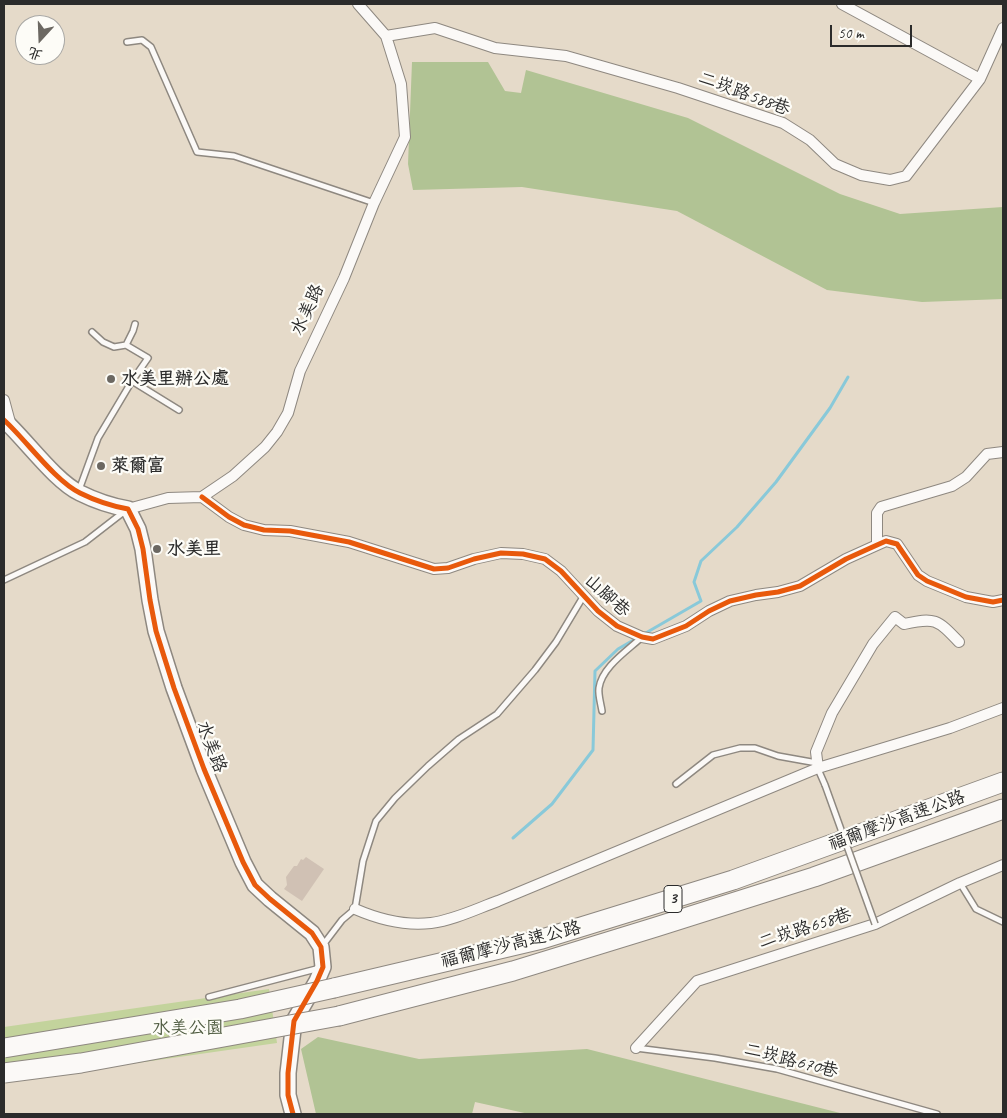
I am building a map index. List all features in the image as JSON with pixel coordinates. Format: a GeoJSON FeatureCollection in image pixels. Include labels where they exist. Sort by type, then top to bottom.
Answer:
{"type":"FeatureCollection","features":[{"type":"Feature","properties":{"kind":"highway","name":"福爾摩沙高速公路"},"geometry":{"type":"LineString","coordinates":[[4,1048],[240,1009],[542,939],[733,880],[1003,782]]}},
{"type":"Feature","properties":{"kind":"highway","name":"福爾摩沙高速公路"},"geometry":{"type":"LineString","coordinates":[[4,1073],[81,1063],[339,1016],[513,971],[814,877],[1003,808]]}},
{"type":"Feature","properties":{"kind":"street"},"geometry":{"type":"LineString","coordinates":[[358,4],[386,36]]}},
{"type":"Feature","properties":{"kind":"street"},"geometry":{"type":"LineString","coordinates":[[842,4],[980,79]]}},
{"type":"Feature","properties":{"kind":"street","name":"二崁路588巷"},"geometry":{"type":"LineString","coordinates":[[386,36],[435,28],[495,48],[566,56],[678,88],[783,123],[810,140],[835,164],[861,175],[890,180],[906,176],[980,79],[1003,28]]}},
{"type":"Feature","properties":{"kind":"street","name":"水美路"},"geometry":{"type":"LineString","coordinates":[[202,497],[233,476],[265,447],[277,432],[288,413],[300,372],[344,278],[374,203],[404,137],[401,84],[386,36]]}},
{"type":"Feature","properties":{"kind":"street"},"geometry":{"type":"LineString","coordinates":[[4,400],[8,424],[58,476],[78,492],[113,506],[128,509],[168,498],[202,497]]}},
{"type":"Feature","properties":{"kind":"street"},"geometry":{"type":"LineString","coordinates":[[877,545],[877,514],[881,507],[952,486],[966,477],[987,454],[1003,452]]}},
{"type":"Feature","properties":{"kind":"street","name":"山腳巷"},"geometry":{"type":"LineString","coordinates":[[202,497],[229,517],[244,525],[264,530],[290,531],[349,542],[434,569],[448,568],[474,559],[501,553],[524,554],[545,559],[561,571],[583,597],[617,626],[642,637],[653,639],[686,626],[709,611],[730,601],[800,586],[846,559],[886,541],[897,544],[918,575],[927,581],[966,597],[993,602],[1003,600]]}},
{"type":"Feature","properties":{"kind":"street","name":"水美路"},"geometry":{"type":"LineString","coordinates":[[128,509],[138,529],[156,631],[174,688],[204,769],[243,862],[255,884],[312,934],[321,947]]}},
{"type":"Feature","properties":{"kind":"street"},"geometry":{"type":"LineString","coordinates":[[817,765],[816,752],[832,713],[872,644],[895,617],[904,624],[927,619],[943,626],[959,642]]}},
{"type":"Feature","properties":{"kind":"street"},"geometry":{"type":"LineString","coordinates":[[355,909],[368,915],[401,922],[430,923],[453,918],[498,901],[817,765],[950,728],[1003,708]]}},
{"type":"Feature","properties":{"kind":"street","name":"二崁路658巷"},"geometry":{"type":"LineString","coordinates":[[636,1048],[697,981],[876,924],[960,883],[1003,865]]}},
{"type":"Feature","properties":{"kind":"street"},"geometry":{"type":"LineString","coordinates":[[293,1114],[288,1094],[288,1073],[294,1021],[318,981],[323,967],[321,947]]}},
{"type":"Feature","properties":{"kind":"lane"},"geometry":{"type":"LineString","coordinates":[[127,42],[142,40],[151,47],[197,152],[234,156],[374,203]]}},
{"type":"Feature","properties":{"kind":"lane"},"geometry":{"type":"LineString","coordinates":[[126,345],[133,331],[134,324]]}},
{"type":"Feature","properties":{"kind":"lane"},"geometry":{"type":"LineString","coordinates":[[78,492],[98,438],[148,358],[126,345],[114,347],[103,342],[92,332]]}},
{"type":"Feature","properties":{"kind":"lane"},"geometry":{"type":"LineString","coordinates":[[132,381],[179,410]]}},
{"type":"Feature","properties":{"kind":"lane"},"geometry":{"type":"LineString","coordinates":[[4,580],[84,542],[128,509]]}},
{"type":"Feature","properties":{"kind":"lane"},"geometry":{"type":"LineString","coordinates":[[321,947],[342,920],[355,909],[363,861],[376,821],[395,798],[428,766],[459,739],[497,714],[535,670],[556,642],[583,597]]}},
{"type":"Feature","properties":{"kind":"lane"},"geometry":{"type":"LineString","coordinates":[[602,711],[599,690],[601,678],[642,637]]}},
{"type":"Feature","properties":{"kind":"lane"},"geometry":{"type":"LineString","coordinates":[[676,784],[713,755],[740,748],[755,748],[817,765],[876,924]]}},
{"type":"Feature","properties":{"kind":"lane"},"geometry":{"type":"LineString","coordinates":[[960,883],[976,909],[1003,922]]}},
{"type":"Feature","properties":{"kind":"lane"},"geometry":{"type":"LineString","coordinates":[[209,997],[323,967]]}},
{"type":"Feature","properties":{"kind":"lane","name":"二崁路670巷"},"geometry":{"type":"LineString","coordinates":[[636,1048],[716,1058],[777,1069],[937,1114]]}},
{"type":"Feature","properties":{"kind":"green space"},"geometry":{"type":"Polygon","coordinates":[[[412,62],[488,62],[505,91],[521,93],[526,70],[688,118],[840,194],[900,214],[1003,207],[1003,299],[922,302],[827,290],[677,211],[522,187],[413,190],[408,164],[412,62]]]}},
{"type":"Feature","properties":{"kind":"green space","name":"水美公園"},"geometry":{"type":"Polygon","coordinates":[[[269,989],[277,1043],[4,1082],[4,1027],[269,989]]]}},
{"type":"Feature","properties":{"kind":"green space"},"geometry":{"type":"Polygon","coordinates":[[[318,1037],[419,1059],[587,1049],[844,1114],[529,1114],[475,1102],[472,1114],[316,1114],[301,1049],[318,1037]]]}},
{"type":"Feature","properties":{"kind":"building"},"geometry":{"type":"Polygon","coordinates":[[[306,857],[324,869],[302,901],[284,889],[287,885],[286,877],[301,859],[303,860],[306,857]]]}},
{"type":"Feature","properties":{"kind":"waterway"},"geometry":{"type":"LineString","coordinates":[[644,634],[701,601],[694,582],[701,561],[737,527],[776,482],[830,408],[848,377]]}},
{"type":"Feature","properties":{"kind":"waterway"},"geometry":{"type":"LineString","coordinates":[[513,838],[552,804],[593,750],[595,671],[618,649],[637,638]]}},
{"type":"Feature","properties":{"kind":"cycle path"},"geometry":{"type":"LineString","coordinates":[[4,420],[51,470],[70,487],[97,500],[128,509],[138,529],[156,631],[174,688],[204,769],[243,862],[255,885],[312,933],[321,947],[323,967],[294,1021],[288,1073],[288,1095],[293,1114]]}},
{"type":"Feature","properties":{"kind":"cycle path"},"geometry":{"type":"LineString","coordinates":[[202,497],[229,517],[244,525],[264,530],[290,531],[349,542],[434,569],[448,568],[474,559],[501,553],[523,554],[545,559],[561,571],[598,611],[617,626],[642,637],[653,639],[686,626],[709,611],[730,601],[800,586],[846,559],[886,541],[897,544],[918,575],[927,581],[966,597],[993,602],[1003,600]]}},
{"type":"Feature","properties":{"kind":"place","name":"水美里辦公處"},"geometry":{"type":"Point","coordinates":[111,379]}},
{"type":"Feature","properties":{"kind":"place","name":"萊爾富"},"geometry":{"type":"Point","coordinates":[101,466]}},
{"type":"Feature","properties":{"kind":"place","name":"水美里"},"geometry":{"type":"Point","coordinates":[157,549]}}]}
